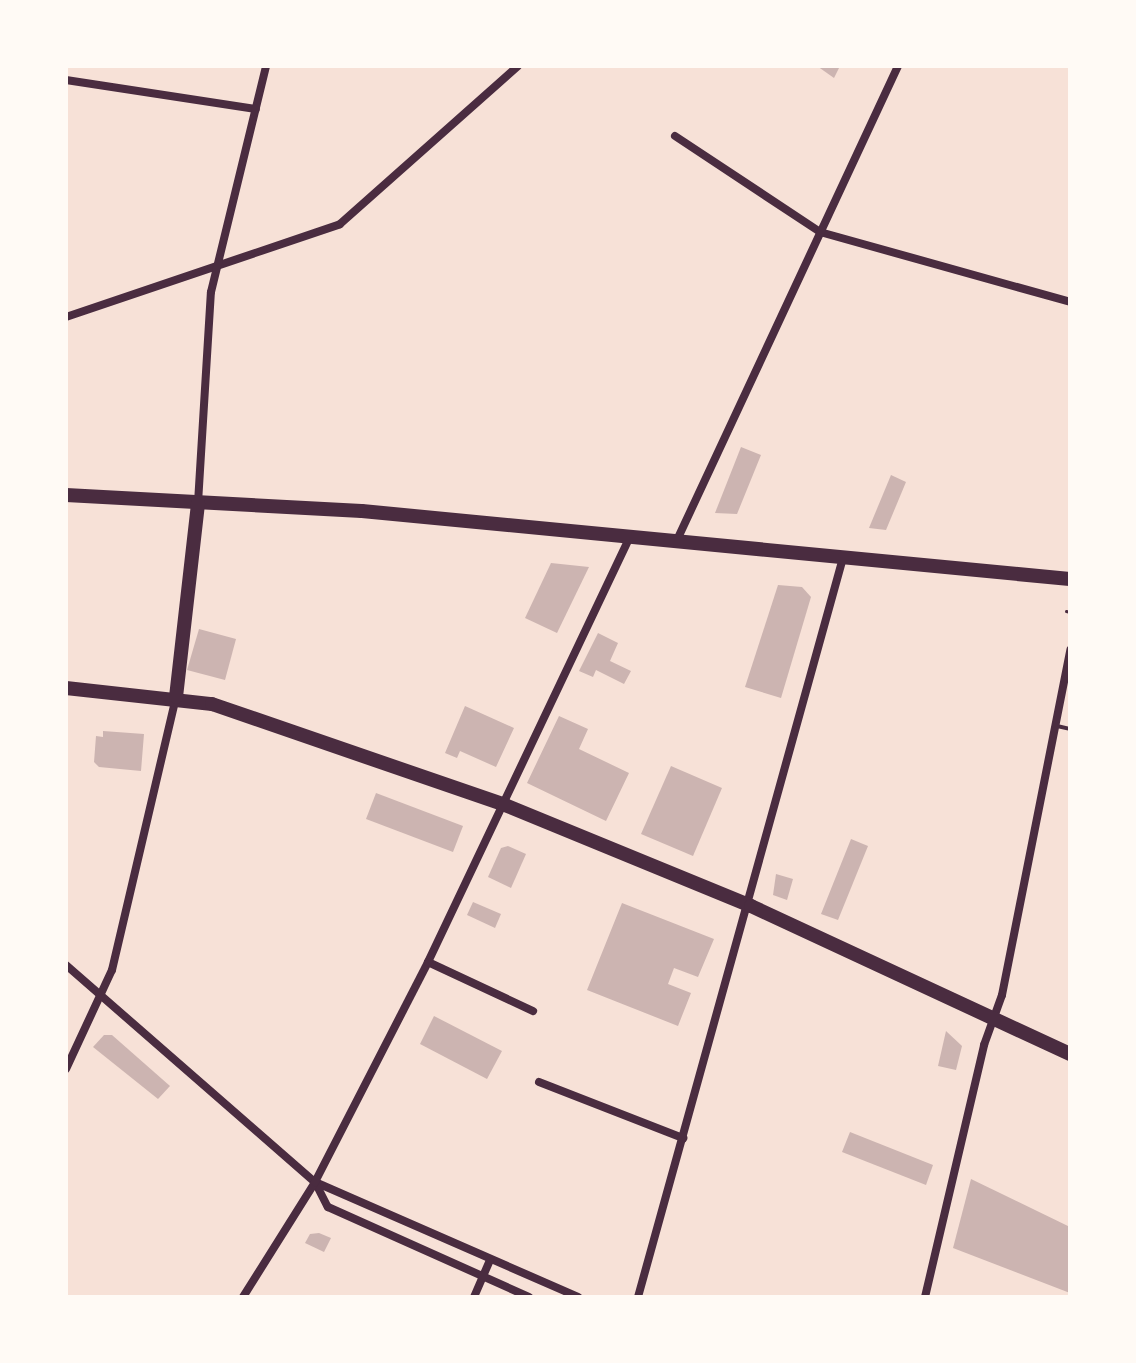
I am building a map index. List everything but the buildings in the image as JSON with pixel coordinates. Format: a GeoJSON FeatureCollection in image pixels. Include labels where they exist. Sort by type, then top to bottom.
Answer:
{"type":"FeatureCollection","features":[{"type":"Feature","properties":{"kind":"main road"},"geometry":{"type":"LineString","coordinates":[[66,495],[362,511],[1070,579]]}},
{"type":"Feature","properties":{"kind":"main road"},"geometry":{"type":"LineString","coordinates":[[176,697],[198,503]]}},
{"type":"Feature","properties":{"kind":"main road"},"geometry":{"type":"LineString","coordinates":[[66,688],[176,697],[212,704],[505,805],[751,906],[1070,1054]]}},
{"type":"Feature","properties":{"kind":"street"},"geometry":{"type":"LineString","coordinates":[[198,503],[217,268],[266,66]]}},
{"type":"Feature","properties":{"kind":"street"},"geometry":{"type":"LineString","coordinates":[[66,317],[340,224],[518,66]]}},
{"type":"Feature","properties":{"kind":"street"},"geometry":{"type":"LineString","coordinates":[[677,540],[898,66]]}},
{"type":"Feature","properties":{"kind":"street"},"geometry":{"type":"LineString","coordinates":[[66,80],[256,109]]}},
{"type":"Feature","properties":{"kind":"street"},"geometry":{"type":"LineString","coordinates":[[675,136],[820,232],[1070,302]]}},
{"type":"Feature","properties":{"kind":"street"},"geometry":{"type":"LineString","coordinates":[[243,1297],[315,1182],[428,962],[630,536]]}},
{"type":"Feature","properties":{"kind":"street"},"geometry":{"type":"LineString","coordinates":[[638,1297],[751,906],[843,558]]}},
{"type":"Feature","properties":{"kind":"street"},"geometry":{"type":"LineString","coordinates":[[925,1297],[993,1018],[1070,650]]}},
{"type":"Feature","properties":{"kind":"street"},"geometry":{"type":"LineString","coordinates":[[66,1069],[102,996],[176,697]]}},
{"type":"Feature","properties":{"kind":"street"},"geometry":{"type":"LineString","coordinates":[[428,962],[533,1011]]}},
{"type":"Feature","properties":{"kind":"street"},"geometry":{"type":"LineString","coordinates":[[66,965],[315,1182],[578,1297]]}},
{"type":"Feature","properties":{"kind":"street"},"geometry":{"type":"LineString","coordinates":[[539,1082],[683,1138]]}},
{"type":"Feature","properties":{"kind":"street"},"geometry":{"type":"LineString","coordinates":[[315,1182],[328,1207],[529,1297]]}},
{"type":"Feature","properties":{"kind":"street"},"geometry":{"type":"LineString","coordinates":[[474,1297],[490,1260]]}},
{"type":"Feature","properties":{"kind":"lane"},"geometry":{"type":"LineString","coordinates":[[1055,725],[1070,729]]}}]}
